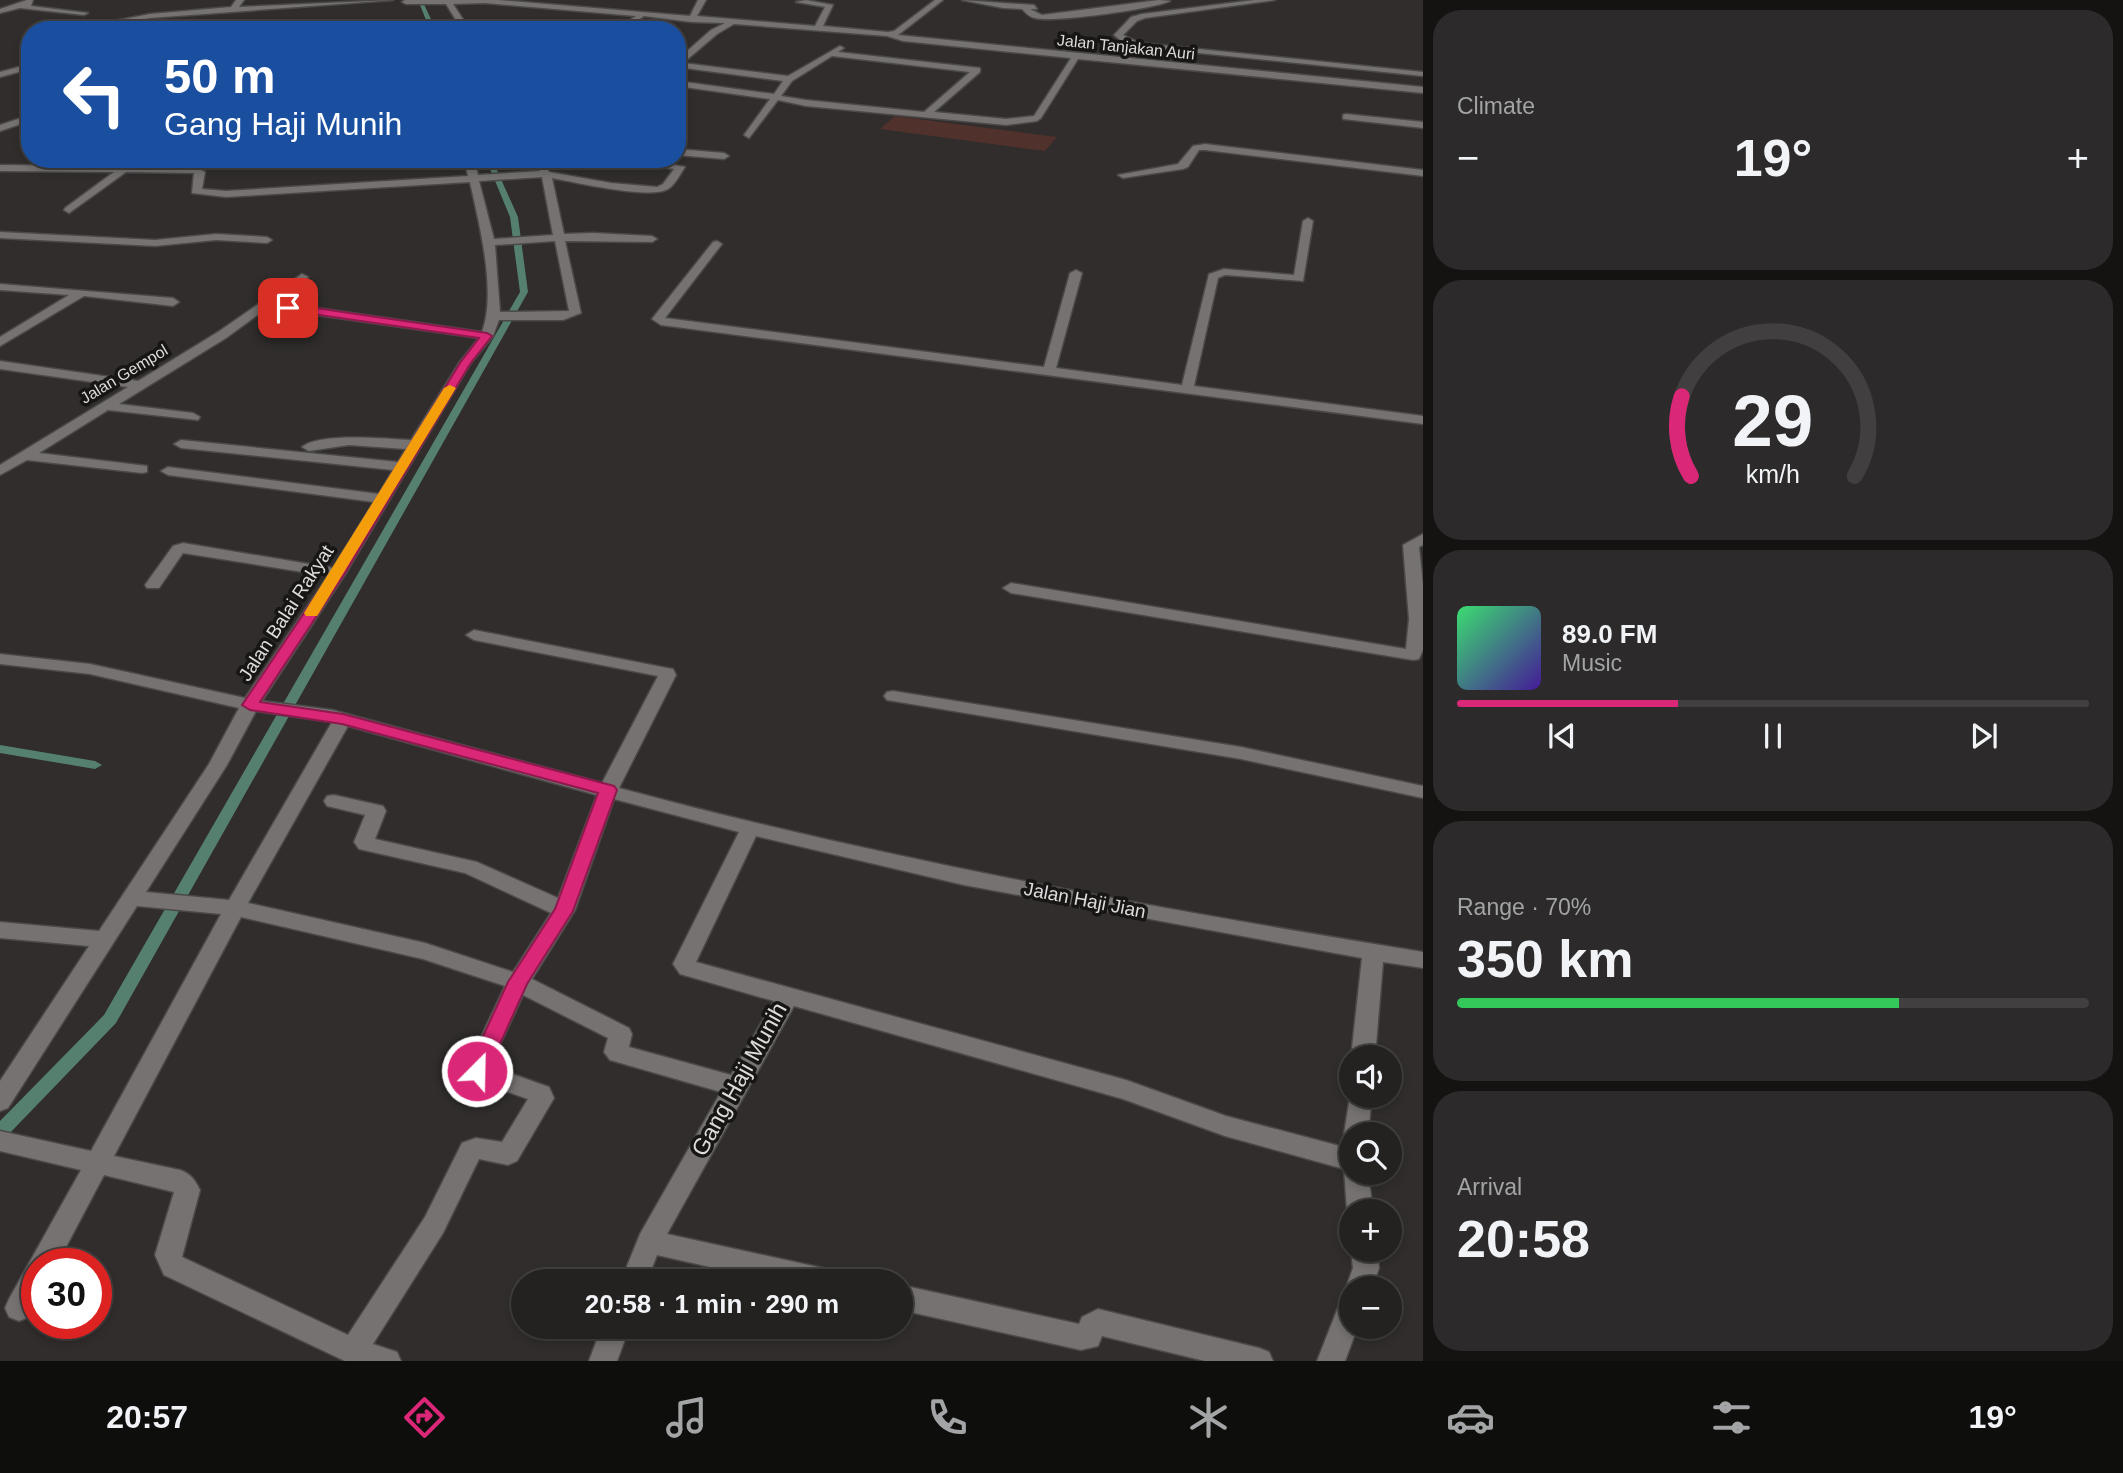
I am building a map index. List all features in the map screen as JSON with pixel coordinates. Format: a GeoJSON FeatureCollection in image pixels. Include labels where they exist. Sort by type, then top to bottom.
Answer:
{"type":"FeatureCollection","features":[{"type":"Feature","properties":{"kind":"street"},"geometry":{"type":"LineString","coordinates":[[233,9],[240,0]]}},
{"type":"Feature","properties":{"kind":"street"},"geometry":{"type":"LineString","coordinates":[[120,21],[233,9],[389,0]]}},
{"type":"Feature","properties":{"kind":"street"},"geometry":{"type":"LineString","coordinates":[[691,20],[702,0]]}},
{"type":"Feature","properties":{"kind":"street"},"geometry":{"type":"LineString","coordinates":[[802,0],[800,2],[829,5],[818,28]]}},
{"type":"Feature","properties":{"kind":"street"},"geometry":{"type":"LineString","coordinates":[[878,42],[888,34],[896,33],[940,0]]}},
{"type":"Feature","properties":{"kind":"street"},"geometry":{"type":"LineString","coordinates":[[966,0],[1025,9],[1042,17],[1105,11],[1165,0],[1200,11]]}},
{"type":"Feature","properties":{"kind":"street"},"geometry":{"type":"LineString","coordinates":[[1272,0],[1134,19],[1118,35],[1128,43],[1140,46],[1423,74]]}},
{"type":"Feature","properties":{"kind":"street"},"geometry":{"type":"LineString","coordinates":[[445,1],[459,21]]}},
{"type":"Feature","properties":{"kind":"street","name":"Jalan Tanjakan Auri"},"geometry":{"type":"LineString","coordinates":[[380,21],[410,13],[418,2],[521,2],[640,16],[888,34],[903,39],[1423,90]]}},
{"type":"Feature","properties":{"kind":"street"},"geometry":{"type":"LineString","coordinates":[[333,3],[338,13]]}},
{"type":"Feature","properties":{"kind":"street"},"geometry":{"type":"LineString","coordinates":[[597,10],[611,3]]}},
{"type":"Feature","properties":{"kind":"street"},"geometry":{"type":"LineString","coordinates":[[0,11],[26,4],[84,13]]}},
{"type":"Feature","properties":{"kind":"street"},"geometry":{"type":"LineString","coordinates":[[1025,9],[1045,6]]}},
{"type":"Feature","properties":{"kind":"street"},"geometry":{"type":"LineString","coordinates":[[632,21],[640,16]]}},
{"type":"Feature","properties":{"kind":"street"},"geometry":{"type":"LineString","coordinates":[[686,57],[714,32],[732,22]]}},
{"type":"Feature","properties":{"kind":"street"},"geometry":{"type":"LineString","coordinates":[[749,135],[789,79],[860,33]]}},
{"type":"Feature","properties":{"kind":"street"},"geometry":{"type":"LineString","coordinates":[[858,56],[868,49]]}},
{"type":"Feature","properties":{"kind":"street"},"geometry":{"type":"LineString","coordinates":[[831,54],[977,70],[927,114]]}},
{"type":"Feature","properties":{"kind":"street"},"geometry":{"type":"LineString","coordinates":[[686,84],[806,103],[1006,122],[1037,118],[1076,55]]}},
{"type":"Feature","properties":{"kind":"street"},"geometry":{"type":"LineString","coordinates":[[686,66],[789,79]]}},
{"type":"Feature","properties":{"kind":"street"},"geometry":{"type":"LineString","coordinates":[[0,76],[21,69]]}},
{"type":"Feature","properties":{"kind":"street"},"geometry":{"type":"LineString","coordinates":[[0,76],[21,75]]}},
{"type":"Feature","properties":{"kind":"street"},"geometry":{"type":"LineString","coordinates":[[1346,117],[1423,125]]}},
{"type":"Feature","properties":{"kind":"street"},"geometry":{"type":"LineString","coordinates":[[0,128],[21,120]]}},
{"type":"Feature","properties":{"kind":"street"},"geometry":{"type":"LineString","coordinates":[[1123,174],[1180,167],[1185,165],[1196,148],[1205,147],[1423,173]]}},
{"type":"Feature","properties":{"kind":"street"},"geometry":{"type":"LineString","coordinates":[[686,153],[724,156]]}},
{"type":"Feature","properties":{"kind":"street"},"geometry":{"type":"LineString","coordinates":[[0,168],[195,170],[200,172],[196,191],[226,194],[530,174],[658,190],[667,186],[679,168]]}},
{"type":"Feature","properties":{"kind":"street","name":"Jalan Balai Rakyat"},"geometry":{"type":"LineString","coordinates":[[3,1092],[218,765],[250,705],[338,573],[465,363],[500,316],[483,177],[476,168]]}},
{"type":"Feature","properties":{"kind":"street"},"geometry":{"type":"LineString","coordinates":[[500,316],[563,316],[575,313],[555,239],[546,174],[542,168]]}},
{"type":"Feature","properties":{"kind":"street"},"geometry":{"type":"LineString","coordinates":[[69,210],[123,170]]}},
{"type":"Feature","properties":{"kind":"street"},"geometry":{"type":"LineString","coordinates":[[1187,390],[1213,276],[1224,272],[1299,279],[1308,221]]}},
{"type":"Feature","properties":{"kind":"street"},"geometry":{"type":"LineString","coordinates":[[0,235],[155,243],[216,237],[267,240]]}},
{"type":"Feature","properties":{"kind":"street"},"geometry":{"type":"LineString","coordinates":[[489,242],[652,239]]}},
{"type":"Feature","properties":{"kind":"street"},"geometry":{"type":"LineString","coordinates":[[717,244],[658,319],[1423,420]]}},
{"type":"Feature","properties":{"kind":"street"},"geometry":{"type":"LineString","coordinates":[[1049,370],[1076,273]]}},
{"type":"Feature","properties":{"kind":"street","name":"Jalan Gempol"},"geometry":{"type":"LineString","coordinates":[[0,471],[222,335],[302,277]]}},
{"type":"Feature","properties":{"kind":"street"},"geometry":{"type":"LineString","coordinates":[[0,287],[82,292],[173,302]]}},
{"type":"Feature","properties":{"kind":"street"},"geometry":{"type":"LineString","coordinates":[[0,342],[82,292]]}},
{"type":"Feature","properties":{"kind":"street"},"geometry":{"type":"LineString","coordinates":[[263,304],[487,336]]}},
{"type":"Feature","properties":{"kind":"street"},"geometry":{"type":"LineString","coordinates":[[0,329],[16,331]]}},
{"type":"Feature","properties":{"kind":"street"},"geometry":{"type":"LineString","coordinates":[[0,365],[140,385]]}},
{"type":"Feature","properties":{"kind":"street"},"geometry":{"type":"LineString","coordinates":[[105,406],[193,417]]}},
{"type":"Feature","properties":{"kind":"street"},"geometry":{"type":"LineString","coordinates":[[309,447],[349,441],[417,445]]}},
{"type":"Feature","properties":{"kind":"street"},"geometry":{"type":"LineString","coordinates":[[181,444],[403,467]]}},
{"type":"Feature","properties":{"kind":"street"},"geometry":{"type":"LineString","coordinates":[[26,456],[142,469]]}},
{"type":"Feature","properties":{"kind":"street"},"geometry":{"type":"LineString","coordinates":[[168,471],[384,499]]}},
{"type":"Feature","properties":{"kind":"street"},"geometry":{"type":"LineString","coordinates":[[1011,587],[1413,655],[1416,651],[1417,630],[1411,545],[1423,539]]}},
{"type":"Feature","properties":{"kind":"street"},"geometry":{"type":"LineString","coordinates":[[153,585],[178,550],[183,548],[338,573]]}},
{"type":"Feature","properties":{"kind":"street"},"geometry":{"type":"LineString","coordinates":[[354,1351],[434,1225],[471,1150],[476,1148],[508,1154],[542,1098],[541,1094],[477,1071],[518,982],[564,911],[608,790],[667,673],[474,635]]}},
{"type":"Feature","properties":{"kind":"street"},"geometry":{"type":"LineString","coordinates":[[0,659],[90,669],[250,705],[338,718],[691,814],[751,827]]}},
{"type":"Feature","properties":{"kind":"street"},"geometry":{"type":"LineString","coordinates":[[893,696],[1241,752],[1423,792]]}},
{"type":"Feature","properties":{"kind":"street"},"geometry":{"type":"LineString","coordinates":[[49,1248],[84,1158],[235,908],[338,718]]}},
{"type":"Feature","properties":{"kind":"street"},"geometry":{"type":"LineString","coordinates":[[334,801],[376,811],[364,842],[366,844],[470,867],[564,911]]}},
{"type":"Feature","properties":{"kind":"street","name":"Jalan Haji Jian"},"geometry":{"type":"LineString","coordinates":[[751,827],[964,878],[1423,960]]}},
{"type":"Feature","properties":{"kind":"street","name":"Gang Haji Munih"},"geometry":{"type":"LineString","coordinates":[[639,1269],[649,1242],[788,996],[688,968],[684,964],[751,827]]}},
{"type":"Feature","properties":{"kind":"street"},"geometry":{"type":"LineString","coordinates":[[132,898],[235,908],[425,951],[518,982],[621,1034],[616,1052],[618,1054],[735,1086]]}},
{"type":"Feature","properties":{"kind":"street"},"geometry":{"type":"LineString","coordinates":[[0,930],[103,939]]}},
{"type":"Feature","properties":{"kind":"street"},"geometry":{"type":"LineString","coordinates":[[1364,1045],[1373,953]]}},
{"type":"Feature","properties":{"kind":"street"},"geometry":{"type":"LineString","coordinates":[[788,996],[1126,1090],[1225,1126],[1339,1157]]}},
{"type":"Feature","properties":{"kind":"street"},"geometry":{"type":"LineString","coordinates":[[0,1141],[180,1181],[187,1190],[168,1255],[173,1266],[354,1351],[387,1361]]}},
{"type":"Feature","properties":{"kind":"street"},"geometry":{"type":"LineString","coordinates":[[649,1242],[772,1269]]}},
{"type":"Feature","properties":{"kind":"street"},"geometry":{"type":"LineString","coordinates":[[913,1300],[1081,1337],[1087,1337],[1092,1326],[1098,1322],[1259,1361]]}},
{"type":"Feature","properties":{"kind":"street"},"geometry":{"type":"LineString","coordinates":[[19,1308],[21,1304]]}},
{"type":"Feature","properties":{"kind":"street"},"geometry":{"type":"LineString","coordinates":[[603,1361],[612,1339]]}},
{"type":"Feature","properties":{"kind":"street"},"geometry":{"type":"LineString","coordinates":[[1331,1361],[1339,1339]]}},
{"type":"Feature","properties":{"kind":"shaded area"},"geometry":{"type":"Polygon","coordinates":[[[895,116],[1057,137],[1045,151],[880,129],[895,116]]]}},
{"type":"Feature","properties":{"kind":"waterway"},"geometry":{"type":"LineString","coordinates":[[420,0],[429,21]]}},
{"type":"Feature","properties":{"kind":"waterway"},"geometry":{"type":"LineString","coordinates":[[0,1132],[110,1019],[524,292],[514,217],[493,168]]}},
{"type":"Feature","properties":{"kind":"waterway"},"geometry":{"type":"LineString","coordinates":[[0,749],[95,765]]}},
{"type":"Feature","properties":{"kind":"slow traffic"},"geometry":{"type":"LineString","coordinates":[[312,613],[450,388]]}},
{"type":"Feature","properties":{"kind":"route"},"geometry":{"type":"LineString","coordinates":[[288,308],[487,336],[465,363],[338,573],[250,705],[332,716],[608,790],[564,911],[518,982],[477,1071]]}}]}
